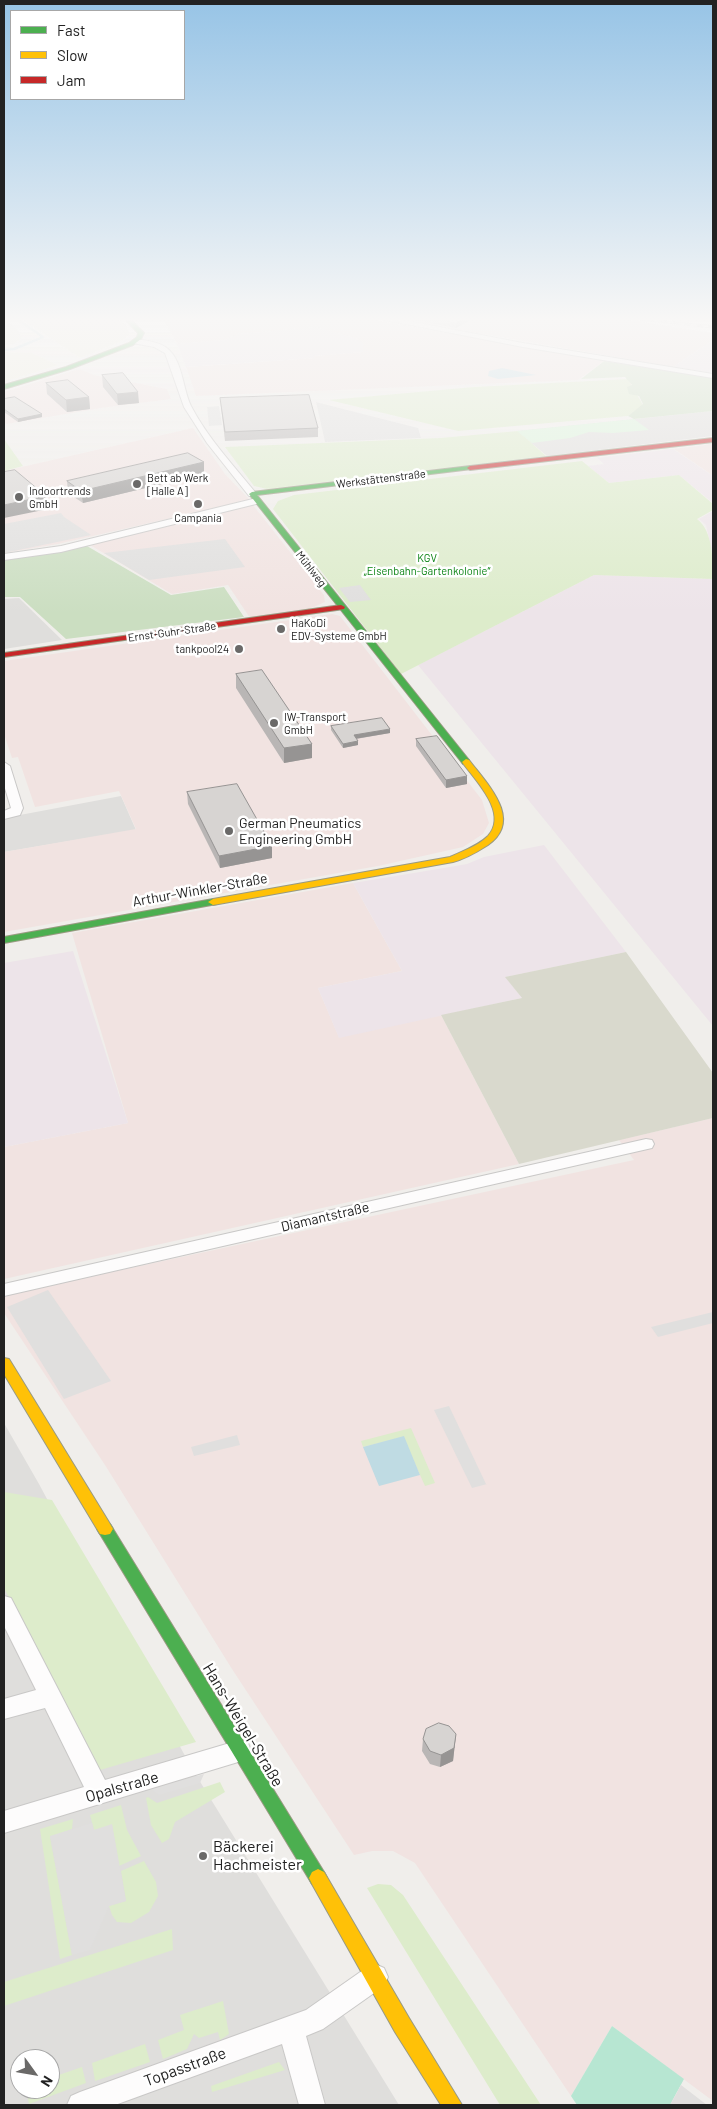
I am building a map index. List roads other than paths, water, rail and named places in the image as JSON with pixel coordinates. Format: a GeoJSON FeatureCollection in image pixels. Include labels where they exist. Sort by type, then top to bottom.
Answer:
{"type":"FeatureCollection","features":[{"type":"Feature","properties":{"kind":"street","name":"Mühlweg"},"geometry":{"type":"LineString","coordinates":[[195,416],[212,444],[340,607],[431,716],[477,777]]}},
{"type":"Feature","properties":{"kind":"street","name":"Werkstättenstraße"},"geometry":{"type":"LineString","coordinates":[[4,557],[61,549],[254,497],[316,487],[713,440]]}},
{"type":"Feature","properties":{"kind":"street","name":"Ernst-Guhr-Straße"},"geometry":{"type":"LineString","coordinates":[[4,655],[340,607]]}},
{"type":"Feature","properties":{"kind":"street"},"geometry":{"type":"LineString","coordinates":[[4,766],[17,808],[16,812],[4,815]]}},
{"type":"Feature","properties":{"kind":"street","name":"Arthur-Winkler-Straße"},"geometry":{"type":"LineString","coordinates":[[4,940],[402,869],[453,859],[480,850],[494,839],[501,825],[502,813],[477,777]]}},
{"type":"Feature","properties":{"kind":"street","name":"Diamantstraße"},"geometry":{"type":"LineString","coordinates":[[4,1290],[646,1144]]}},
{"type":"Feature","properties":{"kind":"street","name":"Hans-Weigel-Straße"},"geometry":{"type":"LineString","coordinates":[[4,1363],[327,1892],[375,1977],[452,2105]]}},
{"type":"Feature","properties":{"kind":"street"},"geometry":{"type":"LineString","coordinates":[[4,1605],[100,1794]]}},
{"type":"Feature","properties":{"kind":"street"},"geometry":{"type":"LineString","coordinates":[[4,1709],[50,1696]]}},
{"type":"Feature","properties":{"kind":"street","name":"Opalstraße"},"geometry":{"type":"LineString","coordinates":[[4,1822],[240,1751]]}},
{"type":"Feature","properties":{"kind":"street","name":"Topasstraße"},"geometry":{"type":"LineString","coordinates":[[80,2105],[314,2020],[375,1977]]}},
{"type":"Feature","properties":{"kind":"street"},"geometry":{"type":"LineString","coordinates":[[291,2029],[312,2105]]}},
{"type":"Feature","properties":{"kind":"water"},"geometry":{"type":"Polygon","coordinates":[[[404,1436],[420,1475],[379,1486],[363,1447],[404,1436]]]}},
{"type":"Feature","properties":{"kind":"place","name":"Bett ab Werk [Halle A]"},"geometry":{"type":"Point","coordinates":[137,484]}},
{"type":"Feature","properties":{"kind":"place","name":"Indoortrends GmbH"},"geometry":{"type":"Point","coordinates":[19,497]}},
{"type":"Feature","properties":{"kind":"place","name":"Campania"},"geometry":{"type":"Point","coordinates":[198,504]}},
{"type":"Feature","properties":{"kind":"place","name":"HaKoDi EDV-Systeme GmbH"},"geometry":{"type":"Point","coordinates":[281,629]}},
{"type":"Feature","properties":{"kind":"place","name":"tankpool24"},"geometry":{"type":"Point","coordinates":[239,649]}},
{"type":"Feature","properties":{"kind":"place","name":"IW-Transport GmbH"},"geometry":{"type":"Point","coordinates":[274,723]}},
{"type":"Feature","properties":{"kind":"place","name":"German Pneumatics Engineering GmbH"},"geometry":{"type":"Point","coordinates":[229,831]}},
{"type":"Feature","properties":{"kind":"place","name":"Bäckerei Hachmeister"},"geometry":{"type":"Point","coordinates":[203,1856]}},
{"type":"Feature","properties":{"kind":"park label","name":"KGV „Eisenbahn-Gartenkolonie“"},"geometry":{"type":"Point","coordinates":[427,564]}}]}
